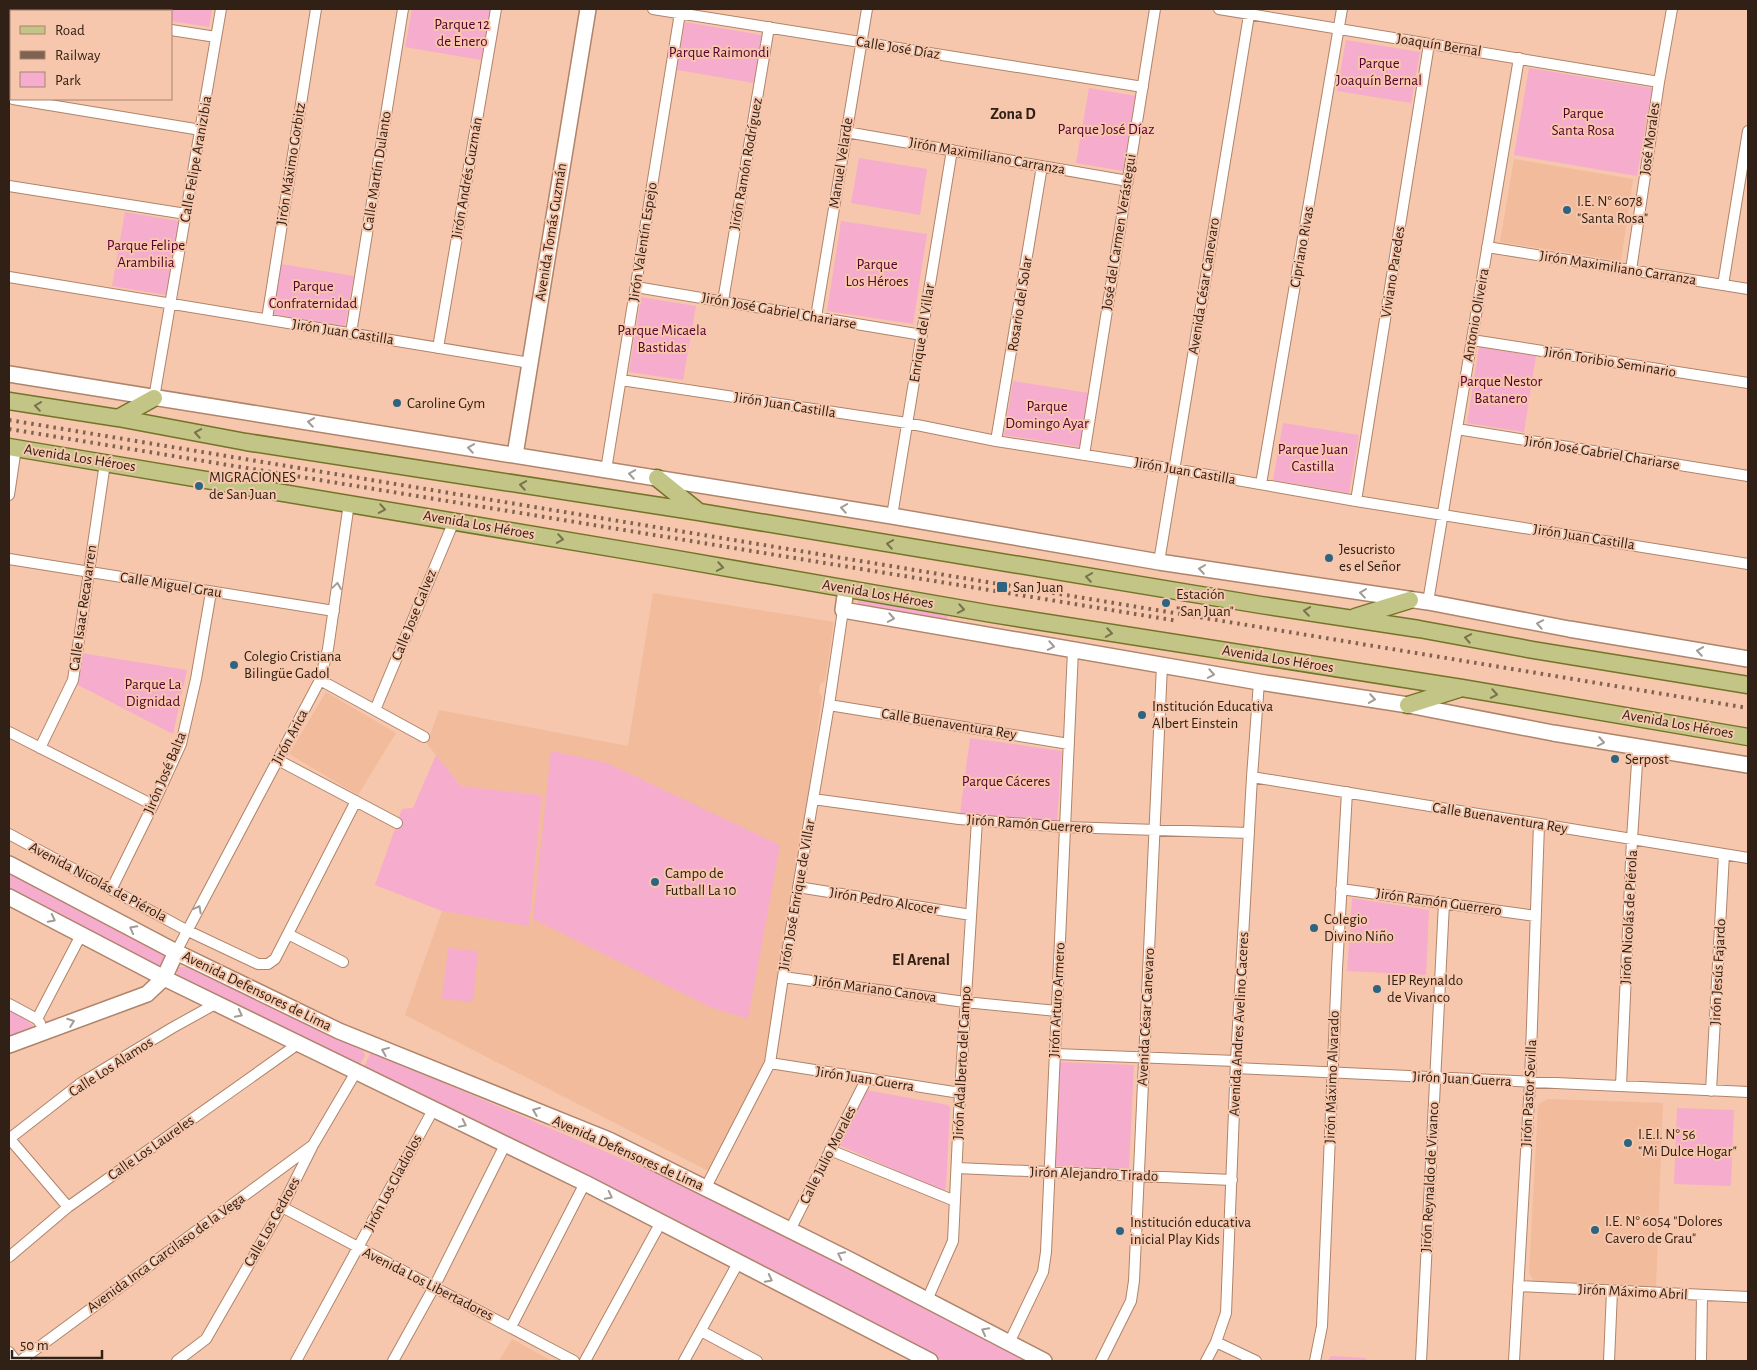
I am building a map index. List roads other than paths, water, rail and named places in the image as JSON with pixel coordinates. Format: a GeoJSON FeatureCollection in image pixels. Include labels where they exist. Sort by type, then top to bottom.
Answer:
{"type":"FeatureCollection","features":[{"type":"Feature","properties":{"kind":"main road"},"geometry":{"type":"LineString","coordinates":[[118,418],[154,398]]}},
{"type":"Feature","properties":{"kind":"main road"},"geometry":{"type":"LineString","coordinates":[[9,402],[118,418],[246,442],[698,512],[1260,605],[1352,618],[1748,686]]}},
{"type":"Feature","properties":{"kind":"main road","name":"Avenida Los Héroes"},"geometry":{"type":"LineString","coordinates":[[12,447],[992,614],[1462,688],[1748,737]]}},
{"type":"Feature","properties":{"kind":"main road"},"geometry":{"type":"LineString","coordinates":[[657,478],[698,512]]}},
{"type":"Feature","properties":{"kind":"main road"},"geometry":{"type":"LineString","coordinates":[[1352,618],[1410,600]]}},
{"type":"Feature","properties":{"kind":"main road"},"geometry":{"type":"LineString","coordinates":[[1408,705],[1462,688]]}},
{"type":"Feature","properties":{"kind":"street"},"geometry":{"type":"LineString","coordinates":[[42,9],[59,10]]}},
{"type":"Feature","properties":{"kind":"street","name":"Calle Felipe Aranizibia"},"geometry":{"type":"LineString","coordinates":[[154,398],[172,304],[221,9]]}},
{"type":"Feature","properties":{"kind":"street","name":"Jirón Máximo Gorbitz"},"geometry":{"type":"LineString","coordinates":[[266,320],[316,9]]}},
{"type":"Feature","properties":{"kind":"street","name":"Calle Martín Dulanto"},"geometry":{"type":"LineString","coordinates":[[351,333],[403,9]]}},
{"type":"Feature","properties":{"kind":"street","name":"Jirón Andrés Guzmán"},"geometry":{"type":"LineString","coordinates":[[438,348],[496,9]]}},
{"type":"Feature","properties":{"kind":"street","name":"Avenida Tomás Guzmán"},"geometry":{"type":"LineString","coordinates":[[515,455],[588,9]]}},
{"type":"Feature","properties":{"kind":"street","name":"Calle José Díaz"},"geometry":{"type":"LineString","coordinates":[[653,9],[1143,87]]}},
{"type":"Feature","properties":{"kind":"street","name":"Manuel Velarde"},"geometry":{"type":"LineString","coordinates":[[816,317],[866,9]]}},
{"type":"Feature","properties":{"kind":"street","name":"José del Carmen Verástegui"},"geometry":{"type":"LineString","coordinates":[[1084,455],[1155,9]]}},
{"type":"Feature","properties":{"kind":"street","name":"Joaquín Bernal"},"geometry":{"type":"LineString","coordinates":[[1219,9],[1250,11],[1429,44],[1659,82]]}},
{"type":"Feature","properties":{"kind":"street","name":"Cipriano Rivas"},"geometry":{"type":"LineString","coordinates":[[1261,484],[1342,9]]}},
{"type":"Feature","properties":{"kind":"street","name":"José Morales"},"geometry":{"type":"LineString","coordinates":[[1631,270],[1659,82],[1672,9]]}},
{"type":"Feature","properties":{"kind":"street","name":"Avenida César Canevaro"},"geometry":{"type":"LineString","coordinates":[[1159,562],[1250,11]]}},
{"type":"Feature","properties":{"kind":"street","name":"Jirón Valentín Espejo"},"geometry":{"type":"LineString","coordinates":[[606,470],[680,13]]}},
{"type":"Feature","properties":{"kind":"street","name":"Jirón Ramón Rodríguez"},"geometry":{"type":"LineString","coordinates":[[723,301],[769,27]]}},
{"type":"Feature","properties":{"kind":"street"},"geometry":{"type":"LineString","coordinates":[[172,30],[216,37]]}},
{"type":"Feature","properties":{"kind":"street","name":"Viviano Paredes"},"geometry":{"type":"LineString","coordinates":[[1356,501],[1429,44]]}},
{"type":"Feature","properties":{"kind":"street","name":"Antonio Oliveira"},"geometry":{"type":"LineString","coordinates":[[1428,602],[1519,58]]}},
{"type":"Feature","properties":{"kind":"street"},"geometry":{"type":"LineString","coordinates":[[23,100],[201,130]]}},
{"type":"Feature","properties":{"kind":"street"},"geometry":{"type":"LineString","coordinates":[[1723,284],[1748,131]]}},
{"type":"Feature","properties":{"kind":"street","name":"Jirón Maximiliano Carranza"},"geometry":{"type":"LineString","coordinates":[[846,132],[1128,181]]}},
{"type":"Feature","properties":{"kind":"street","name":"Enrique del Villar"},"geometry":{"type":"LineString","coordinates":[[892,516],[952,150]]}},
{"type":"Feature","properties":{"kind":"street","name":"Rosario del Solar"},"geometry":{"type":"LineString","coordinates":[[996,442],[1042,166]]}},
{"type":"Feature","properties":{"kind":"street"},"geometry":{"type":"LineString","coordinates":[[9,186],[186,214]]}},
{"type":"Feature","properties":{"kind":"street","name":"Jirón Maximiliano Carranza"},"geometry":{"type":"LineString","coordinates":[[1488,246],[1748,289]]}},
{"type":"Feature","properties":{"kind":"street","name":"Jirón Juan Castilla"},"geometry":{"type":"LineString","coordinates":[[9,277],[530,363]]}},
{"type":"Feature","properties":{"kind":"street","name":"Jirón José Gabriel Chariarse"},"geometry":{"type":"LineString","coordinates":[[636,287],[922,335]]}},
{"type":"Feature","properties":{"kind":"street","name":"Jirón Toribio Seminario"},"geometry":{"type":"LineString","coordinates":[[1472,340],[1748,383]]}},
{"type":"Feature","properties":{"kind":"street"},"geometry":{"type":"LineString","coordinates":[[9,374],[892,516],[1159,562],[1428,602],[1569,629],[1748,659]]}},
{"type":"Feature","properties":{"kind":"street","name":"Jirón Juan Castilla"},"geometry":{"type":"LineString","coordinates":[[621,380],[907,424],[996,442],[1174,469],[1356,501],[1748,564]]}},
{"type":"Feature","properties":{"kind":"street","name":"Jirón José Gabriel Chariarse"},"geometry":{"type":"LineString","coordinates":[[1457,429],[1748,476]]}},
{"type":"Feature","properties":{"kind":"street"},"geometry":{"type":"LineString","coordinates":[[9,495],[12,447]]}},
{"type":"Feature","properties":{"kind":"street","name":"Calle Isaac Recavarren"},"geometry":{"type":"LineString","coordinates":[[40,748],[72,680],[106,463]]}},
{"type":"Feature","properties":{"kind":"street","name":"Jirón Arica"},"geometry":{"type":"LineString","coordinates":[[176,952],[320,680],[328,650],[349,503]]}},
{"type":"Feature","properties":{"kind":"street","name":"Calle Jose Galvez"},"geometry":{"type":"LineString","coordinates":[[375,710],[454,521]]}},
{"type":"Feature","properties":{"kind":"street","name":"Calle Miguel Grau"},"geometry":{"type":"LineString","coordinates":[[9,559],[334,611]]}},
{"type":"Feature","properties":{"kind":"street","name":"Jirón José Enrique de Villar"},"geometry":{"type":"LineString","coordinates":[[706,1188],[770,1064],[846,589]]}},
{"type":"Feature","properties":{"kind":"street","name":"Jirón José Balta"},"geometry":{"type":"LineString","coordinates":[[112,888],[153,805],[183,737],[196,679],[211,592]]}},
{"type":"Feature","properties":{"kind":"street","name":"Avenida Los Héroes"},"geometry":{"type":"LineString","coordinates":[[843,610],[1259,682],[1408,705],[1638,748],[1748,765]]}},
{"type":"Feature","properties":{"kind":"street","name":"Jirón Arturo Armero"},"geometry":{"type":"LineString","coordinates":[[1009,1343],[1043,1272],[1046,1252],[1073,650]]}},
{"type":"Feature","properties":{"kind":"street","name":"Avenida César Canevaro"},"geometry":{"type":"LineString","coordinates":[[1101,1361],[1131,1302],[1134,1281],[1162,665]]}},
{"type":"Feature","properties":{"kind":"street"},"geometry":{"type":"LineString","coordinates":[[320,680],[424,737]]}},
{"type":"Feature","properties":{"kind":"street","name":"Avenida Andres Avelino Caceres"},"geometry":{"type":"LineString","coordinates":[[1206,1361],[1216,1342],[1226,1313],[1236,1065],[1259,682]]}},
{"type":"Feature","properties":{"kind":"street","name":"Calle Buenaventura Rey"},"geometry":{"type":"LineString","coordinates":[[829,704],[1069,744]]}},
{"type":"Feature","properties":{"kind":"street"},"geometry":{"type":"LineString","coordinates":[[9,732],[153,805]]}},
{"type":"Feature","properties":{"kind":"street","name":"Jirón Nicolás de Piérola"},"geometry":{"type":"LineString","coordinates":[[1621,1086],[1638,748]]}},
{"type":"Feature","properties":{"kind":"street"},"geometry":{"type":"LineString","coordinates":[[278,760],[396,822]]}},
{"type":"Feature","properties":{"kind":"street","name":"Calle Buenaventura Rey"},"geometry":{"type":"LineString","coordinates":[[1252,776],[1748,858]]}},
{"type":"Feature","properties":{"kind":"street","name":"Jirón Máximo Alvarado"},"geometry":{"type":"LineString","coordinates":[[1315,1361],[1322,1326],[1332,1073],[1347,792]]}},
{"type":"Feature","properties":{"kind":"street","name":"Jirón Ramón Guerrero"},"geometry":{"type":"LineString","coordinates":[[813,799],[951,818],[1065,827],[1249,833]]}},
{"type":"Feature","properties":{"kind":"street"},"geometry":{"type":"LineString","coordinates":[[343,962],[288,934],[356,801]]}},
{"type":"Feature","properties":{"kind":"street","name":"Jirón Adalberto del Campo"},"geometry":{"type":"LineString","coordinates":[[927,1300],[954,1241],[960,1093],[977,820]]}},
{"type":"Feature","properties":{"kind":"street","name":"Jirón Pastor Sevilla"},"geometry":{"type":"LineString","coordinates":[[1514,1361],[1530,1082],[1539,824]]}},
{"type":"Feature","properties":{"kind":"street","name":"Avenida Nicolás de Piérola"},"geometry":{"type":"LineString","coordinates":[[9,834],[112,888],[186,930]]}},
{"type":"Feature","properties":{"kind":"street","name":"Jirón Jesús Fajardo"},"geometry":{"type":"LineString","coordinates":[[1711,1090],[1724,854]]}},
{"type":"Feature","properties":{"kind":"street","name":"Avenida Nicolás de Piérola"},"geometry":{"type":"LineString","coordinates":[[9,864],[176,952]]}},
{"type":"Feature","properties":{"kind":"street","name":"Jirón Pedro Alcocer"},"geometry":{"type":"LineString","coordinates":[[798,887],[971,915]]}},
{"type":"Feature","properties":{"kind":"street","name":"Jirón Ramón Guerrero"},"geometry":{"type":"LineString","coordinates":[[1341,888],[1536,916]]}},
{"type":"Feature","properties":{"kind":"street"},"geometry":{"type":"LineString","coordinates":[[9,897],[164,978]]}},
{"type":"Feature","properties":{"kind":"street","name":"Jirón Reynaldo de Vivanco"},"geometry":{"type":"LineString","coordinates":[[1421,1361],[1444,903]]}},
{"type":"Feature","properties":{"kind":"street","name":"Avenida Defensores de Lima"},"geometry":{"type":"LineString","coordinates":[[186,930],[258,964],[268,964],[275,959],[288,934]]}},
{"type":"Feature","properties":{"kind":"street"},"geometry":{"type":"LineString","coordinates":[[37,1019],[81,935]]}},
{"type":"Feature","properties":{"kind":"street"},"geometry":{"type":"LineString","coordinates":[[9,1045],[147,994],[164,978],[176,952]]}},
{"type":"Feature","properties":{"kind":"street","name":"Avenida Defensores de Lima"},"geometry":{"type":"LineString","coordinates":[[176,952],[368,1044],[609,1140],[790,1230],[1044,1361]]}},
{"type":"Feature","properties":{"kind":"street","name":"Jirón Mariano Canova"},"geometry":{"type":"LineString","coordinates":[[783,976],[965,1002],[1057,1011]]}},
{"type":"Feature","properties":{"kind":"street","name":"Avenida Defensores de Lima"},"geometry":{"type":"LineString","coordinates":[[164,978],[585,1184],[930,1361]]}},
{"type":"Feature","properties":{"kind":"street","name":"Calle Los Alamos"},"geometry":{"type":"LineString","coordinates":[[9,1138],[81,1083],[217,1003]]}},
{"type":"Feature","properties":{"kind":"street"},"geometry":{"type":"LineString","coordinates":[[9,1004],[37,1019],[46,1031]]}},
{"type":"Feature","properties":{"kind":"street","name":"Calle Los Laureles"},"geometry":{"type":"LineString","coordinates":[[9,1257],[68,1207],[298,1044]]}},
{"type":"Feature","properties":{"kind":"street","name":"Jirón Juan Guerra"},"geometry":{"type":"LineString","coordinates":[[1055,1054],[1144,1058],[1332,1073],[1748,1092]]}},
{"type":"Feature","properties":{"kind":"street","name":"Jirón Juan Guerra"},"geometry":{"type":"LineString","coordinates":[[770,1064],[960,1093]]}},
{"type":"Feature","properties":{"kind":"street","name":"Calle Los Cedroes"},"geometry":{"type":"LineString","coordinates":[[177,1361],[206,1339],[282,1208],[313,1145],[356,1072]]}},
{"type":"Feature","properties":{"kind":"street","name":"Calle Julio Morales"},"geometry":{"type":"LineString","coordinates":[[790,1230],[866,1080]]}},
{"type":"Feature","properties":{"kind":"street","name":"Jirón Los Gladiolos"},"geometry":{"type":"LineString","coordinates":[[296,1361],[433,1110]]}},
{"type":"Feature","properties":{"kind":"street"},"geometry":{"type":"LineString","coordinates":[[9,1138],[68,1207]]}},
{"type":"Feature","properties":{"kind":"street","name":"Avenida Inca Garcilaso de la Vega"},"geometry":{"type":"LineString","coordinates":[[18,1361],[313,1145]]}},
{"type":"Feature","properties":{"kind":"street"},"geometry":{"type":"LineString","coordinates":[[393,1361],[434,1287],[505,1145]]}},
{"type":"Feature","properties":{"kind":"street"},"geometry":{"type":"LineString","coordinates":[[830,1150],[955,1201]]}},
{"type":"Feature","properties":{"kind":"street","name":"Jirón Alejandro Tirado"},"geometry":{"type":"LineString","coordinates":[[957,1168],[1232,1180]]}},
{"type":"Feature","properties":{"kind":"street"},"geometry":{"type":"LineString","coordinates":[[510,1327],[585,1184]]}},
{"type":"Feature","properties":{"kind":"street","name":"Avenida Los Libertadores"},"geometry":{"type":"LineString","coordinates":[[282,1208],[574,1361]]}},
{"type":"Feature","properties":{"kind":"street"},"geometry":{"type":"LineString","coordinates":[[585,1361],[661,1222]]}},
{"type":"Feature","properties":{"kind":"street"},"geometry":{"type":"LineString","coordinates":[[684,1361],[738,1263]]}},
{"type":"Feature","properties":{"kind":"street","name":"Jirón Máximo Abril"},"geometry":{"type":"LineString","coordinates":[[1518,1286],[1748,1297]]}},
{"type":"Feature","properties":{"kind":"street"},"geometry":{"type":"LineString","coordinates":[[1609,1361],[1612,1291]]}},
{"type":"Feature","properties":{"kind":"street"},"geometry":{"type":"LineString","coordinates":[[1701,1361],[1702,1295]]}},
{"type":"Feature","properties":{"kind":"street"},"geometry":{"type":"LineString","coordinates":[[701,1331],[757,1361]]}},
{"type":"Feature","properties":{"kind":"street"},"geometry":{"type":"LineString","coordinates":[[1216,1342],[1256,1361]]}},
{"type":"Feature","properties":{"kind":"street"},"geometry":{"type":"LineString","coordinates":[[9,1352],[18,1361]]}},
{"type":"Feature","properties":{"kind":"railway"},"geometry":{"type":"LineString","coordinates":[[9,420],[1748,708]]}},
{"type":"Feature","properties":{"kind":"railway"},"geometry":{"type":"LineString","coordinates":[[9,429],[1178,621]]}},
{"type":"Feature","properties":{"kind":"place","name":"I.E. N° 6078 \"Santa Rosa\""},"geometry":{"type":"Point","coordinates":[1567,210]}},
{"type":"Feature","properties":{"kind":"place","name":"Caroline Gym"},"geometry":{"type":"Point","coordinates":[397,403]}},
{"type":"Feature","properties":{"kind":"place","name":"MIGRACIONES de San Juan"},"geometry":{"type":"Point","coordinates":[199,486]}},
{"type":"Feature","properties":{"kind":"place","name":"Jesucristo es el Señor"},"geometry":{"type":"Point","coordinates":[1329,558]}},
{"type":"Feature","properties":{"kind":"place","name":"San Juan"},"geometry":{"type":"Point","coordinates":[1002,587]}},
{"type":"Feature","properties":{"kind":"place","name":"Estación \"San Juan\""},"geometry":{"type":"Point","coordinates":[1166,603]}},
{"type":"Feature","properties":{"kind":"place","name":"Colegio Cristiana Bilingüe Gadol"},"geometry":{"type":"Point","coordinates":[234,665]}},
{"type":"Feature","properties":{"kind":"place","name":"Institución Educativa Albert Einstein"},"geometry":{"type":"Point","coordinates":[1142,715]}},
{"type":"Feature","properties":{"kind":"place","name":"Serpost"},"geometry":{"type":"Point","coordinates":[1615,759]}},
{"type":"Feature","properties":{"kind":"place","name":"Campo de Futball La 10"},"geometry":{"type":"Point","coordinates":[655,882]}},
{"type":"Feature","properties":{"kind":"place","name":"Colegio Divino Niño"},"geometry":{"type":"Point","coordinates":[1314,928]}},
{"type":"Feature","properties":{"kind":"place","name":"IEP Reynaldo de Vivanco"},"geometry":{"type":"Point","coordinates":[1377,989]}},
{"type":"Feature","properties":{"kind":"place","name":"I.E.I. N° 56 \"Mi Dulce Hogar\""},"geometry":{"type":"Point","coordinates":[1628,1143]}},
{"type":"Feature","properties":{"kind":"place","name":"I.E. N° 6054 \"Dolores Cavero de Grau\""},"geometry":{"type":"Point","coordinates":[1595,1230]}},
{"type":"Feature","properties":{"kind":"place","name":"Institución educativa inicial Play Kids"},"geometry":{"type":"Point","coordinates":[1120,1231]}},
{"type":"Feature","properties":{"kind":"district","name":"Zona D"},"geometry":{"type":"Point","coordinates":[1013,114]}},
{"type":"Feature","properties":{"kind":"district","name":"El Arenal"},"geometry":{"type":"Point","coordinates":[921,960]}},
{"type":"Feature","properties":{"kind":"park label","name":"Parque 12 de Enero"},"geometry":{"type":"Point","coordinates":[462,32]}},
{"type":"Feature","properties":{"kind":"park label","name":"Parque Raimondi"},"geometry":{"type":"Point","coordinates":[719,52]}},
{"type":"Feature","properties":{"kind":"park label","name":"Parque Joaquín Bernal"},"geometry":{"type":"Point","coordinates":[1379,72]}},
{"type":"Feature","properties":{"kind":"park label","name":"Parque Santa Rosa"},"geometry":{"type":"Point","coordinates":[1583,122]}},
{"type":"Feature","properties":{"kind":"park label","name":"Parque José Díaz"},"geometry":{"type":"Point","coordinates":[1106,129]}},
{"type":"Feature","properties":{"kind":"park label","name":"Parque Felipe Arambilia"},"geometry":{"type":"Point","coordinates":[146,254]}},
{"type":"Feature","properties":{"kind":"park label","name":"Parque Los Héroes"},"geometry":{"type":"Point","coordinates":[877,272]}},
{"type":"Feature","properties":{"kind":"park label","name":"Parque Confraternidad"},"geometry":{"type":"Point","coordinates":[313,294]}},
{"type":"Feature","properties":{"kind":"park label","name":"Parque Micaela Bastidas"},"geometry":{"type":"Point","coordinates":[662,338]}},
{"type":"Feature","properties":{"kind":"park label","name":"Parque Nestor Batanero"},"geometry":{"type":"Point","coordinates":[1501,390]}},
{"type":"Feature","properties":{"kind":"park label","name":"Parque Domingo Ayar"},"geometry":{"type":"Point","coordinates":[1047,414]}},
{"type":"Feature","properties":{"kind":"park label","name":"Parque Juan Castilla"},"geometry":{"type":"Point","coordinates":[1313,458]}},
{"type":"Feature","properties":{"kind":"park label","name":"Parque La Dignidad"},"geometry":{"type":"Point","coordinates":[153,692]}},
{"type":"Feature","properties":{"kind":"park label","name":"Parque Cáceres"},"geometry":{"type":"Point","coordinates":[1006,781]}}]}
